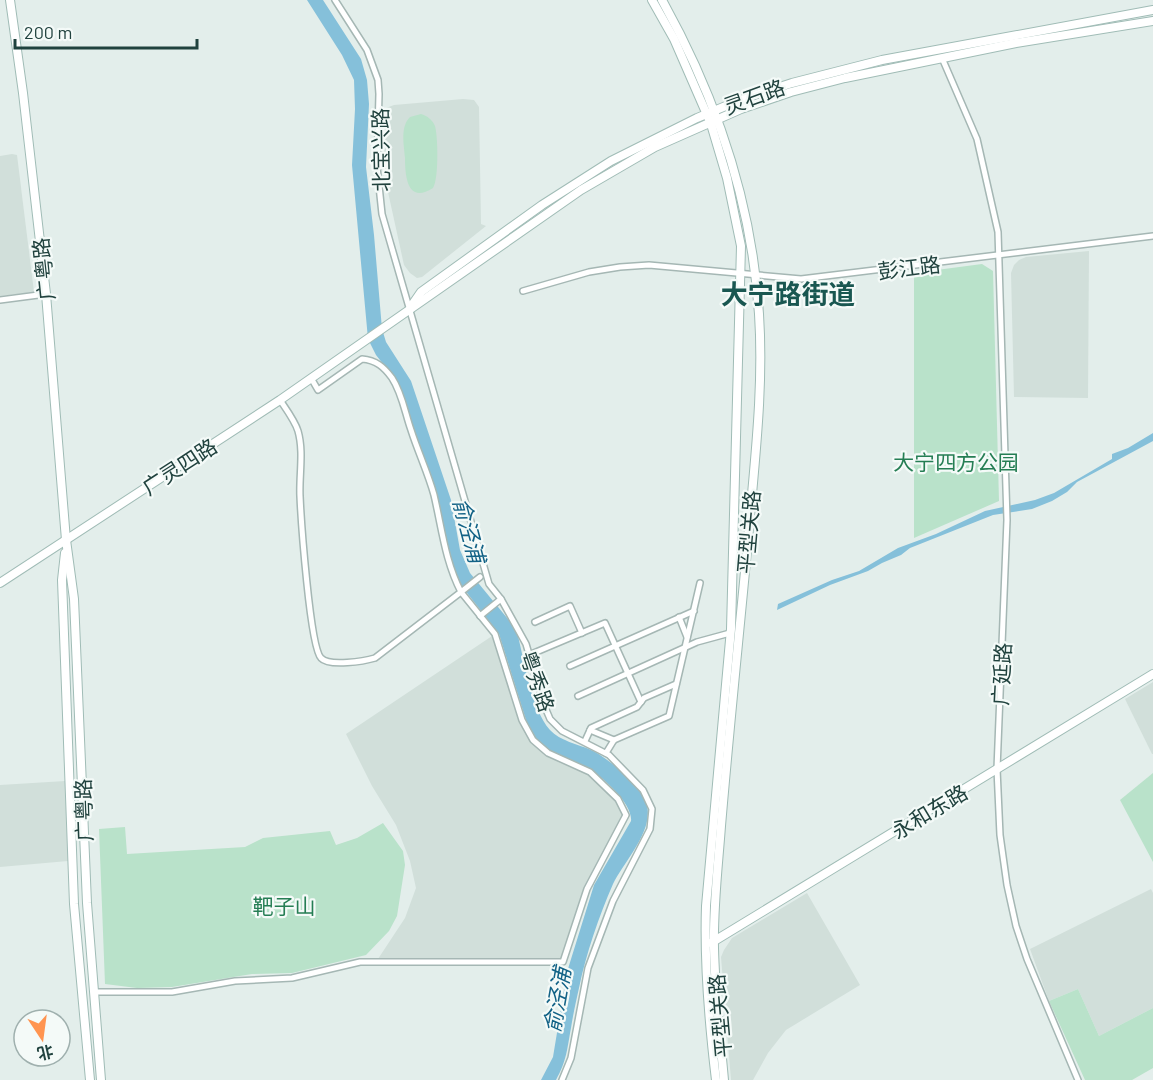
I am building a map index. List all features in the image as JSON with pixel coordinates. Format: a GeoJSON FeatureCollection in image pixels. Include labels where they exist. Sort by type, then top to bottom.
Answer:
{"type":"FeatureCollection","features":[{"type":"Feature","properties":{"kind":"main road","name":"广粤路"},"geometry":{"type":"LineString","coordinates":[[10,0],[46,294],[66,540],[74,599],[87,903],[101,1080]]}},
{"type":"Feature","properties":{"kind":"main road","name":"平型关路"},"geometry":{"type":"LineString","coordinates":[[652,0],[714,120],[737,181],[755,275],[759,314],[760,398],[727,752],[714,941],[717,1008],[724,1080]]}},
{"type":"Feature","properties":{"kind":"main road","name":"平型关路"},"geometry":{"type":"LineString","coordinates":[[662,0],[688,49],[710,112]]}},
{"type":"Feature","properties":{"kind":"main road","name":"灵石路"},"geometry":{"type":"LineString","coordinates":[[409,309],[421,292],[578,181],[630,150],[710,112],[792,83],[849,68],[1153,10]]}},
{"type":"Feature","properties":{"kind":"main road","name":"灵石路"},"geometry":{"type":"LineString","coordinates":[[357,347],[581,190],[637,157],[714,120],[791,92],[845,78],[942,58],[1153,21]]}},
{"type":"Feature","properties":{"kind":"main road","name":"平型关路"},"geometry":{"type":"LineString","coordinates":[[714,120],[741,246],[730,633],[706,906],[705,946],[709,1021],[716,1080]]}},
{"type":"Feature","properties":{"kind":"main road","name":"广灵四路"},"geometry":{"type":"LineString","coordinates":[[0,583],[357,347]]}},
{"type":"Feature","properties":{"kind":"main road","name":"广粤路"},"geometry":{"type":"LineString","coordinates":[[66,540],[62,580],[74,904],[90,1080]]}},
{"type":"Feature","properties":{"kind":"main road","name":"永和东路"},"geometry":{"type":"LineString","coordinates":[[705,946],[1153,674]]}},
{"type":"Feature","properties":{"kind":"street","name":"北宝兴路"},"geometry":{"type":"LineString","coordinates":[[335,0],[364,44],[375,67],[379,94],[377,167],[381,204],[409,309]]}},
{"type":"Feature","properties":{"kind":"street","name":"广延路"},"geometry":{"type":"LineString","coordinates":[[942,58],[977,139],[998,232],[1007,499],[997,769],[1000,835],[1016,926],[1039,992],[1078,1080]]}},
{"type":"Feature","properties":{"kind":"street","name":"彭江路"},"geometry":{"type":"LineString","coordinates":[[524,291],[589,272],[620,267],[649,265],[781,279],[811,279],[1153,236]]}},
{"type":"Feature","properties":{"kind":"street"},"geometry":{"type":"LineString","coordinates":[[0,300],[46,294]]}},
{"type":"Feature","properties":{"kind":"street","name":"粤秀路"},"geometry":{"type":"LineString","coordinates":[[409,309],[489,584],[501,599],[526,644],[543,705],[550,719],[562,730],[606,753],[647,796],[652,809],[652,822],[647,837],[613,901],[590,962],[581,998],[571,1058],[562,1080]]}},
{"type":"Feature","properties":{"kind":"street"},"geometry":{"type":"LineString","coordinates":[[94,992],[172,992],[234,981],[292,978],[360,962],[563,962],[587,889],[626,815],[618,799],[590,772],[548,753],[533,740],[522,720],[495,634],[462,591],[447,558],[433,493],[393,380],[382,366],[362,359],[318,390],[311,378]]}},
{"type":"Feature","properties":{"kind":"street"},"geometry":{"type":"LineString","coordinates":[[280,400],[298,430],[300,494],[312,629],[321,659],[328,662],[364,661],[375,657],[480,577]]}},
{"type":"Feature","properties":{"kind":"street"},"geometry":{"type":"LineString","coordinates":[[606,753],[614,740],[669,716],[700,583]]}},
{"type":"Feature","properties":{"kind":"street"},"geometry":{"type":"LineString","coordinates":[[480,616],[501,599]]}},
{"type":"Feature","properties":{"kind":"street"},"geometry":{"type":"LineString","coordinates":[[535,622],[570,606],[582,633]]}},
{"type":"Feature","properties":{"kind":"street"},"geometry":{"type":"LineString","coordinates":[[570,666],[694,611]]}},
{"type":"Feature","properties":{"kind":"street"},"geometry":{"type":"LineString","coordinates":[[679,617],[687,638]]}},
{"type":"Feature","properties":{"kind":"street"},"geometry":{"type":"LineString","coordinates":[[529,655],[605,623],[641,702]]}},
{"type":"Feature","properties":{"kind":"street"},"geometry":{"type":"LineString","coordinates":[[578,696],[685,647],[730,633]]}},
{"type":"Feature","properties":{"kind":"street"},"geometry":{"type":"LineString","coordinates":[[585,741],[591,728],[637,707],[644,698],[676,684]]}},
{"type":"Feature","properties":{"kind":"street"},"geometry":{"type":"LineString","coordinates":[[590,730],[614,740]]}},
{"type":"Feature","properties":{"kind":"shaded area"},"geometry":{"type":"Polygon","coordinates":[[[474,100],[479,107],[481,224],[486,226],[422,277],[417,278],[404,265],[388,192],[384,158],[386,108],[394,105],[474,100]]]}},
{"type":"Feature","properties":{"kind":"shaded area"},"geometry":{"type":"Polygon","coordinates":[[[17,155],[34,292],[0,296],[0,156],[17,155]]]}},
{"type":"Feature","properties":{"kind":"shaded area"},"geometry":{"type":"Polygon","coordinates":[[[1089,251],[1088,398],[1014,397],[1011,273],[1014,265],[1026,257],[1089,251]]]}},
{"type":"Feature","properties":{"kind":"shaded area"},"geometry":{"type":"Polygon","coordinates":[[[495,634],[522,720],[533,740],[548,753],[590,772],[618,799],[626,815],[587,889],[563,962],[376,962],[405,918],[416,888],[410,861],[396,825],[372,786],[346,734],[495,634]]]}},
{"type":"Feature","properties":{"kind":"shaded area"},"geometry":{"type":"Polygon","coordinates":[[[1153,682],[1153,754],[1152,754],[1125,699],[1153,682]]]}},
{"type":"Feature","properties":{"kind":"shaded area"},"geometry":{"type":"Polygon","coordinates":[[[65,781],[68,861],[0,867],[0,785],[65,781]]]}},
{"type":"Feature","properties":{"kind":"shaded area"},"geometry":{"type":"Polygon","coordinates":[[[1151,889],[1153,893],[1153,1008],[1099,1036],[1078,989],[1049,1001],[1030,949],[1151,889]]]}},
{"type":"Feature","properties":{"kind":"shaded area"},"geometry":{"type":"Polygon","coordinates":[[[807,893],[860,985],[786,1030],[768,1053],[753,1080],[731,1080],[721,957],[732,938],[807,893]]]}},
{"type":"Feature","properties":{"kind":"green space"},"geometry":{"type":"Polygon","coordinates":[[[421,114],[429,118],[435,126],[437,167],[433,188],[418,193],[409,186],[407,179],[403,136],[410,117],[421,114]]]}},
{"type":"Feature","properties":{"kind":"green space","name":"大宁四方公园"},"geometry":{"type":"Polygon","coordinates":[[[982,264],[993,271],[999,501],[914,538],[914,273],[982,264]]]}},
{"type":"Feature","properties":{"kind":"green space"},"geometry":{"type":"Polygon","coordinates":[[[1153,773],[1153,862],[1120,800],[1153,773]]]}},
{"type":"Feature","properties":{"kind":"green space","name":"靶子山"},"geometry":{"type":"Polygon","coordinates":[[[383,823],[403,851],[405,865],[397,916],[389,931],[366,955],[292,973],[252,974],[172,987],[137,988],[105,984],[99,829],[125,827],[127,854],[245,847],[263,838],[330,831],[336,845],[357,838],[383,823]]]}},
{"type":"Feature","properties":{"kind":"green space"},"geometry":{"type":"Polygon","coordinates":[[[1078,989],[1099,1036],[1153,1008],[1153,1068],[1132,1080],[1085,1080],[1049,1001],[1078,989]]]}},
{"type":"Feature","properties":{"kind":"water"},"geometry":{"type":"Polygon","coordinates":[[[307,0],[323,0],[361,59],[367,80],[369,104],[366,167],[382,329],[386,342],[411,381],[451,500],[460,550],[470,573],[512,624],[518,636],[533,698],[543,721],[554,734],[606,759],[630,780],[646,802],[647,823],[643,834],[613,884],[593,935],[582,975],[566,1054],[556,1080],[541,1080],[553,1057],[567,972],[594,885],[631,821],[630,815],[623,800],[604,780],[587,768],[550,751],[534,736],[525,717],[499,634],[457,580],[452,569],[427,475],[391,374],[376,355],[368,339],[352,165],[354,80],[342,55],[307,0]]]}},
{"type":"Feature","properties":{"kind":"water"},"geometry":{"type":"Polygon","coordinates":[[[1153,433],[1153,441],[1077,482],[1067,492],[1052,501],[1032,509],[993,515],[910,548],[901,555],[868,571],[830,585],[777,610],[778,604],[832,580],[859,571],[898,548],[936,534],[985,511],[1035,500],[1054,493],[1112,459],[1112,454],[1128,448],[1153,433]]]}},
{"type":"Feature","properties":{"kind":"district","name":"大宁路街道"},"geometry":{"type":"Point","coordinates":[788,293]}},
{"type":"Feature","properties":{"kind":"water label","name":"俞泾浦"},"geometry":{"type":"Point","coordinates":[470,530]}},
{"type":"Feature","properties":{"kind":"water label","name":"俞泾浦"},"geometry":{"type":"Point","coordinates":[556,1000]}}]}
